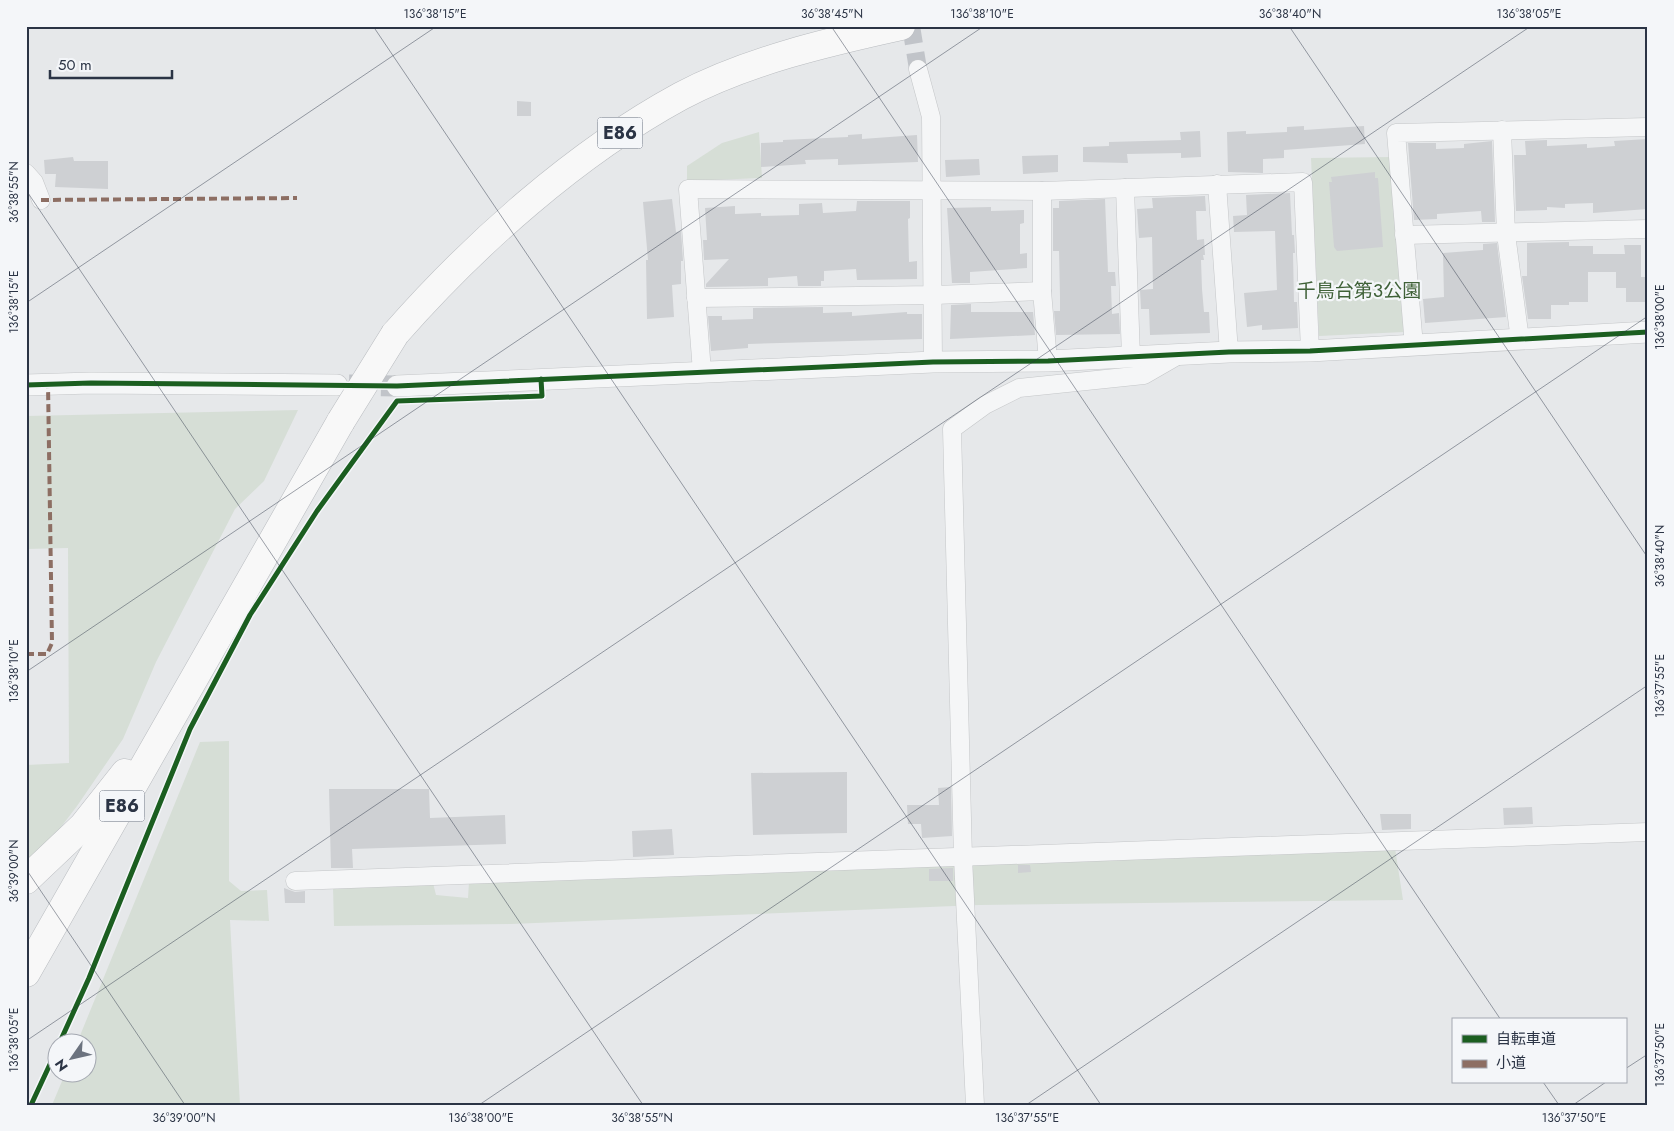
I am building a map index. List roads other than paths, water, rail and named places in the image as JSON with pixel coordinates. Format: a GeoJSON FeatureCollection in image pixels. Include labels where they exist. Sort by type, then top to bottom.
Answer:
{"type":"FeatureCollection","features":[{"type":"Feature","properties":{"kind":"highway","name":"E86"},"geometry":{"type":"LineString","coordinates":[[26,973],[341,420],[395,334],[431,292],[513,216],[554,182],[627,128],[682,95],[741,70],[841,39],[901,26]]}},
{"type":"Feature","properties":{"kind":"highway","name":"E86"},"geometry":{"type":"LineString","coordinates":[[26,880],[84,826],[134,762],[217,637]]}},
{"type":"Feature","properties":{"kind":"street"},"geometry":{"type":"LineString","coordinates":[[918,69],[931,117],[934,362]]}},
{"type":"Feature","properties":{"kind":"street"},"geometry":{"type":"LineString","coordinates":[[1414,346],[1396,133],[1648,127]]}},
{"type":"Feature","properties":{"kind":"street"},"geometry":{"type":"LineString","coordinates":[[1502,130],[1506,234],[1520,340]]}},
{"type":"Feature","properties":{"kind":"street"},"geometry":{"type":"LineString","coordinates":[[26,173],[34,182],[42,200]]}},
{"type":"Feature","properties":{"kind":"street"},"geometry":{"type":"LineString","coordinates":[[702,372],[688,189],[1042,191],[1303,182],[1310,351]]}},
{"type":"Feature","properties":{"kind":"street"},"geometry":{"type":"LineString","coordinates":[[1217,184],[1229,352]]}},
{"type":"Feature","properties":{"kind":"street"},"geometry":{"type":"LineString","coordinates":[[1125,188],[1131,358]]}},
{"type":"Feature","properties":{"kind":"street"},"geometry":{"type":"LineString","coordinates":[[1042,191],[1042,291],[1048,361]]}},
{"type":"Feature","properties":{"kind":"street"},"geometry":{"type":"LineString","coordinates":[[1404,236],[1648,230]]}},
{"type":"Feature","properties":{"kind":"street"},"geometry":{"type":"LineString","coordinates":[[696,298],[934,295],[1042,291]]}},
{"type":"Feature","properties":{"kind":"street"},"geometry":{"type":"LineString","coordinates":[[397,386],[934,362],[1048,361],[1229,352],[1310,351],[1648,332]]}},
{"type":"Feature","properties":{"kind":"street"},"geometry":{"type":"LineString","coordinates":[[975,1105],[963,858],[952,429],[985,406],[1019,388],[1144,375],[1177,356]]}},
{"type":"Feature","properties":{"kind":"street"},"geometry":{"type":"LineString","coordinates":[[26,385],[91,383],[337,385]]}},
{"type":"Feature","properties":{"kind":"street"},"geometry":{"type":"LineString","coordinates":[[294,881],[1648,832]]}},
{"type":"Feature","properties":{"kind":"tunnel"},"geometry":{"type":"LineString","coordinates":[[911,26],[918,69]]}},
{"type":"Feature","properties":{"kind":"tunnel"},"geometry":{"type":"LineString","coordinates":[[349,385],[397,386]]}},
{"type":"Feature","properties":{"kind":"park label","name":"千鳥台第3公園"},"geometry":{"type":"Point","coordinates":[1359,290]}}]}
